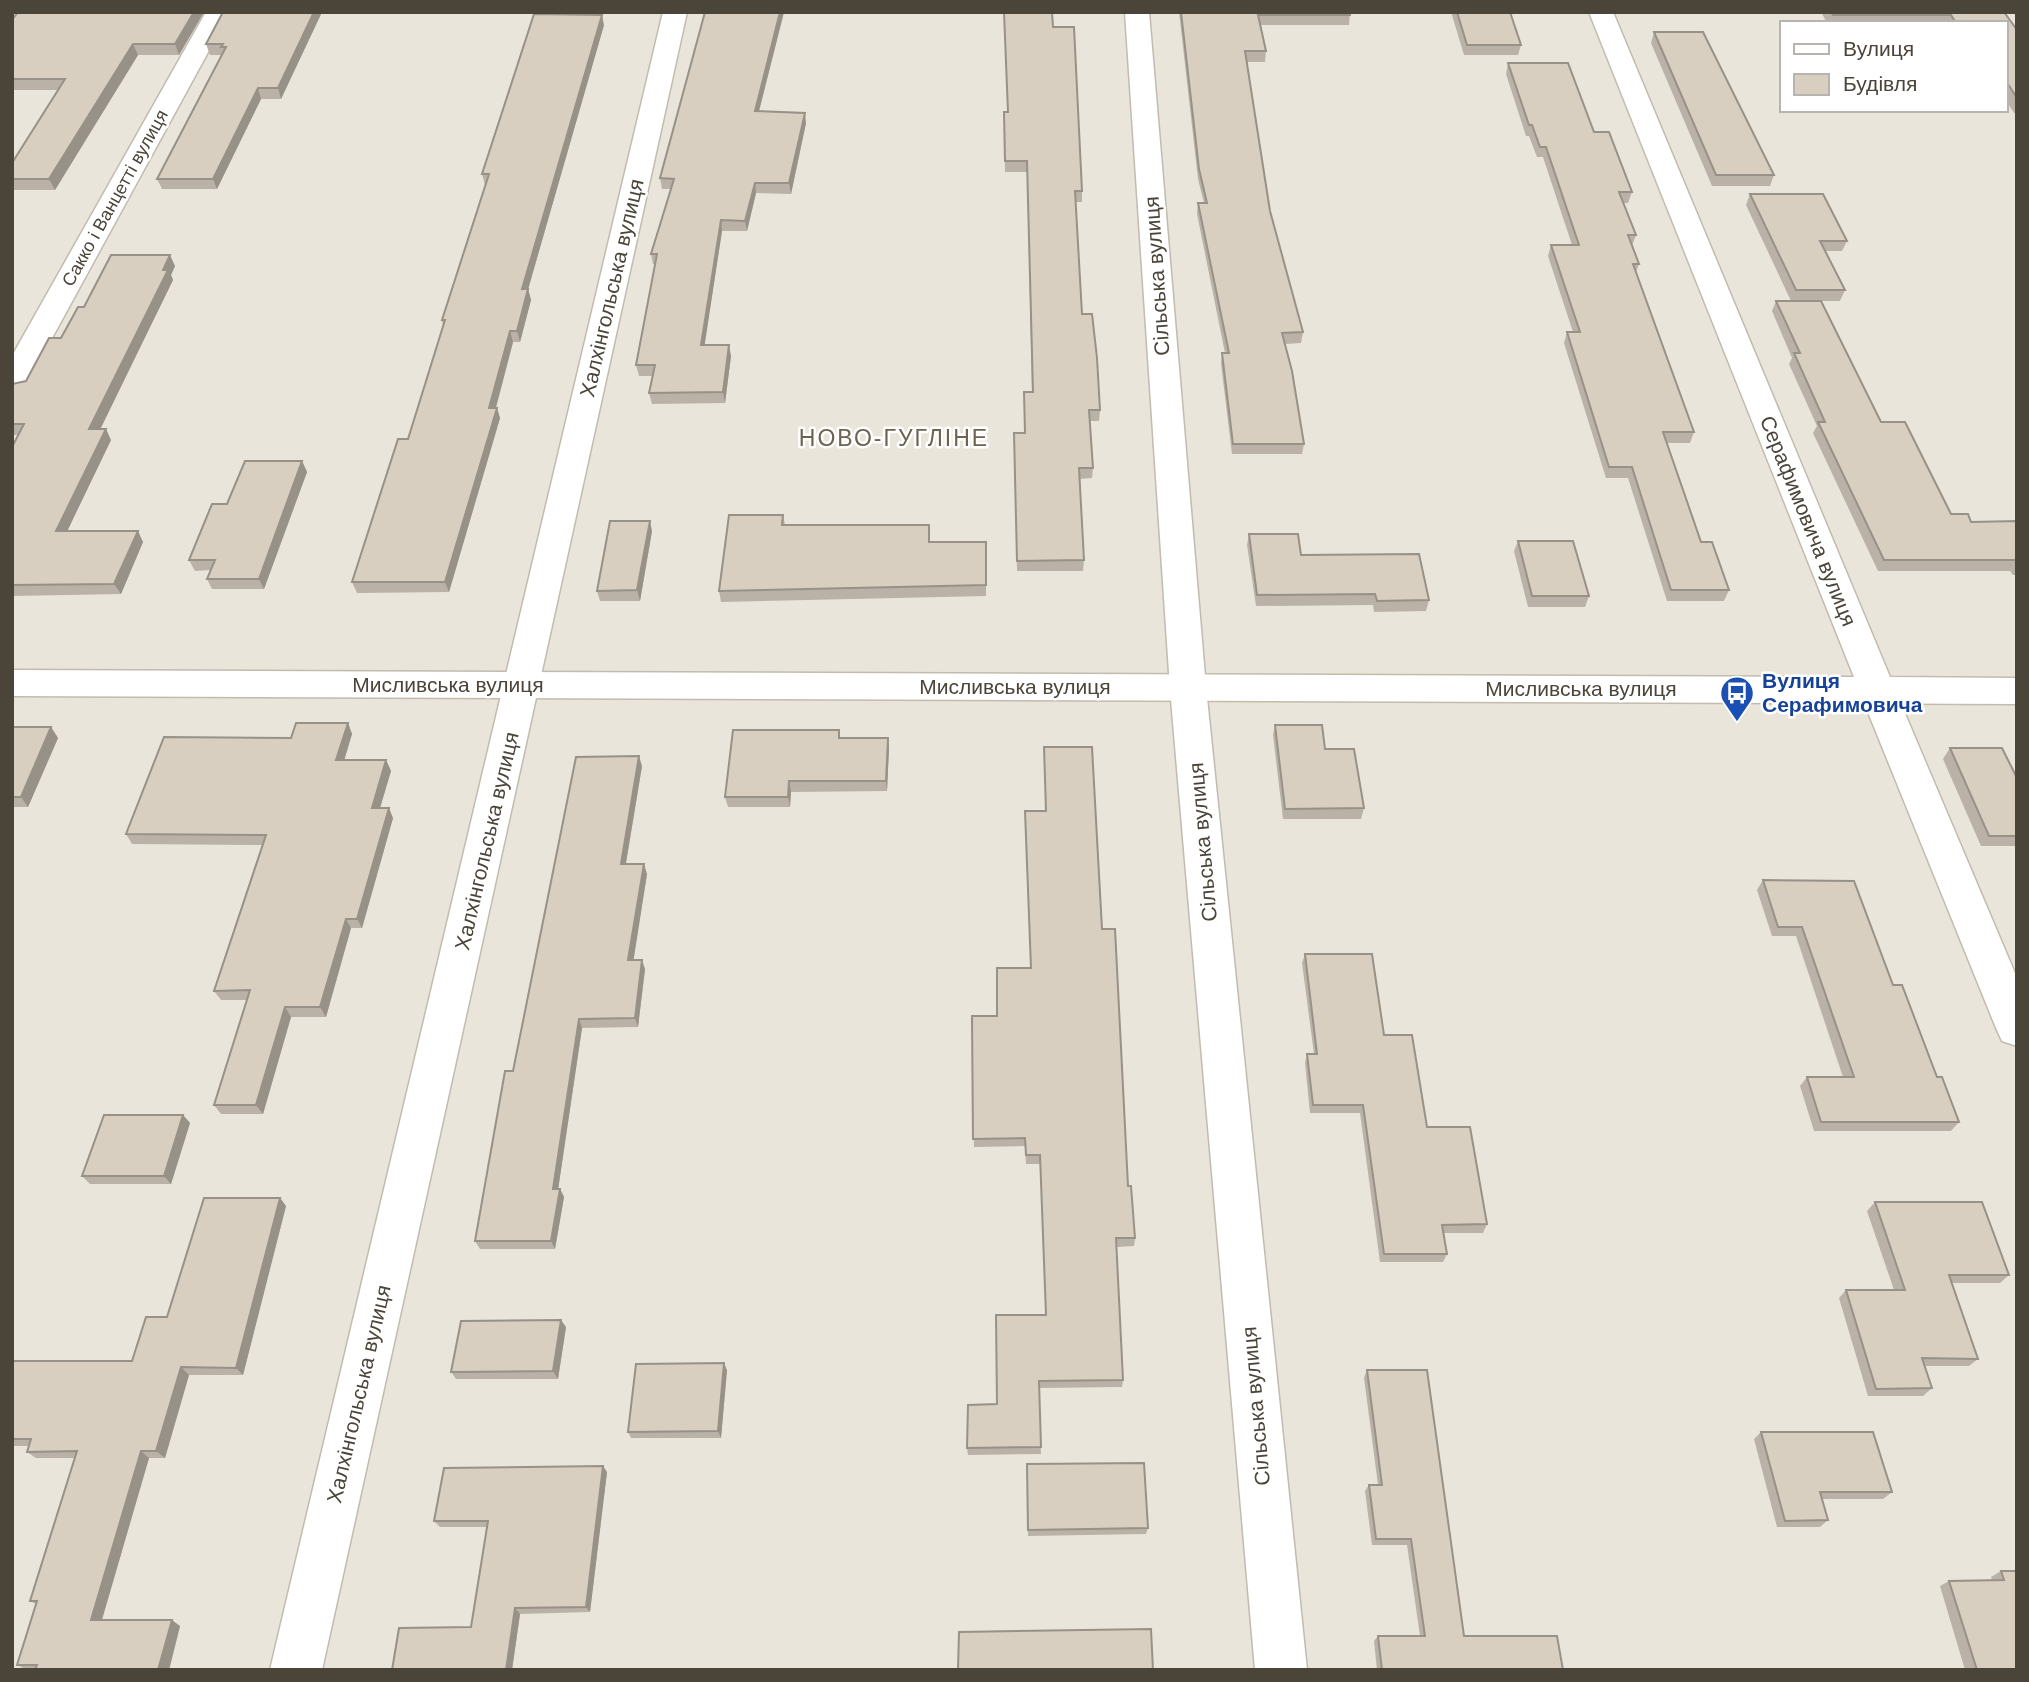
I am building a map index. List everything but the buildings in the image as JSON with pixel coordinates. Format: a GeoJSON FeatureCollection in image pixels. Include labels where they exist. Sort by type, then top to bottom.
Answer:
{"type":"FeatureCollection","features":[{"type":"Feature","properties":{"kind":"street","name":"Сакко і Ванцетті вулиця"},"geometry":{"type":"LineString","coordinates":[[12,384],[218,12]]}},
{"type":"Feature","properties":{"kind":"street","name":"Халхінгольська вулиця"},"geometry":{"type":"LineString","coordinates":[[296,1670],[675,12]]}},
{"type":"Feature","properties":{"kind":"street","name":"Сільська вулиця"},"geometry":{"type":"LineString","coordinates":[[1137,12],[1188,688],[1281,1670]]}},
{"type":"Feature","properties":{"kind":"street","name":"Серафимовича вулиця"},"geometry":{"type":"LineString","coordinates":[[1601,12],[2017,1028]]}},
{"type":"Feature","properties":{"kind":"street","name":"Мисливська вулиця"},"geometry":{"type":"LineString","coordinates":[[12,683],[2017,691]]}},
{"type":"Feature","properties":{"kind":"shaded area"},"geometry":{"type":"Polygon","coordinates":[[[12,12],[2017,12],[2017,1670],[12,1670],[12,12]]]}},
{"type":"Feature","properties":{"kind":"place","name":"Вулиця Серафимовича"},"geometry":{"type":"Point","coordinates":[1737,723]}},
{"type":"Feature","properties":{"kind":"district","name":"НОВО-ГУГЛІНЕ"},"geometry":{"type":"Point","coordinates":[894,438]}}]}
